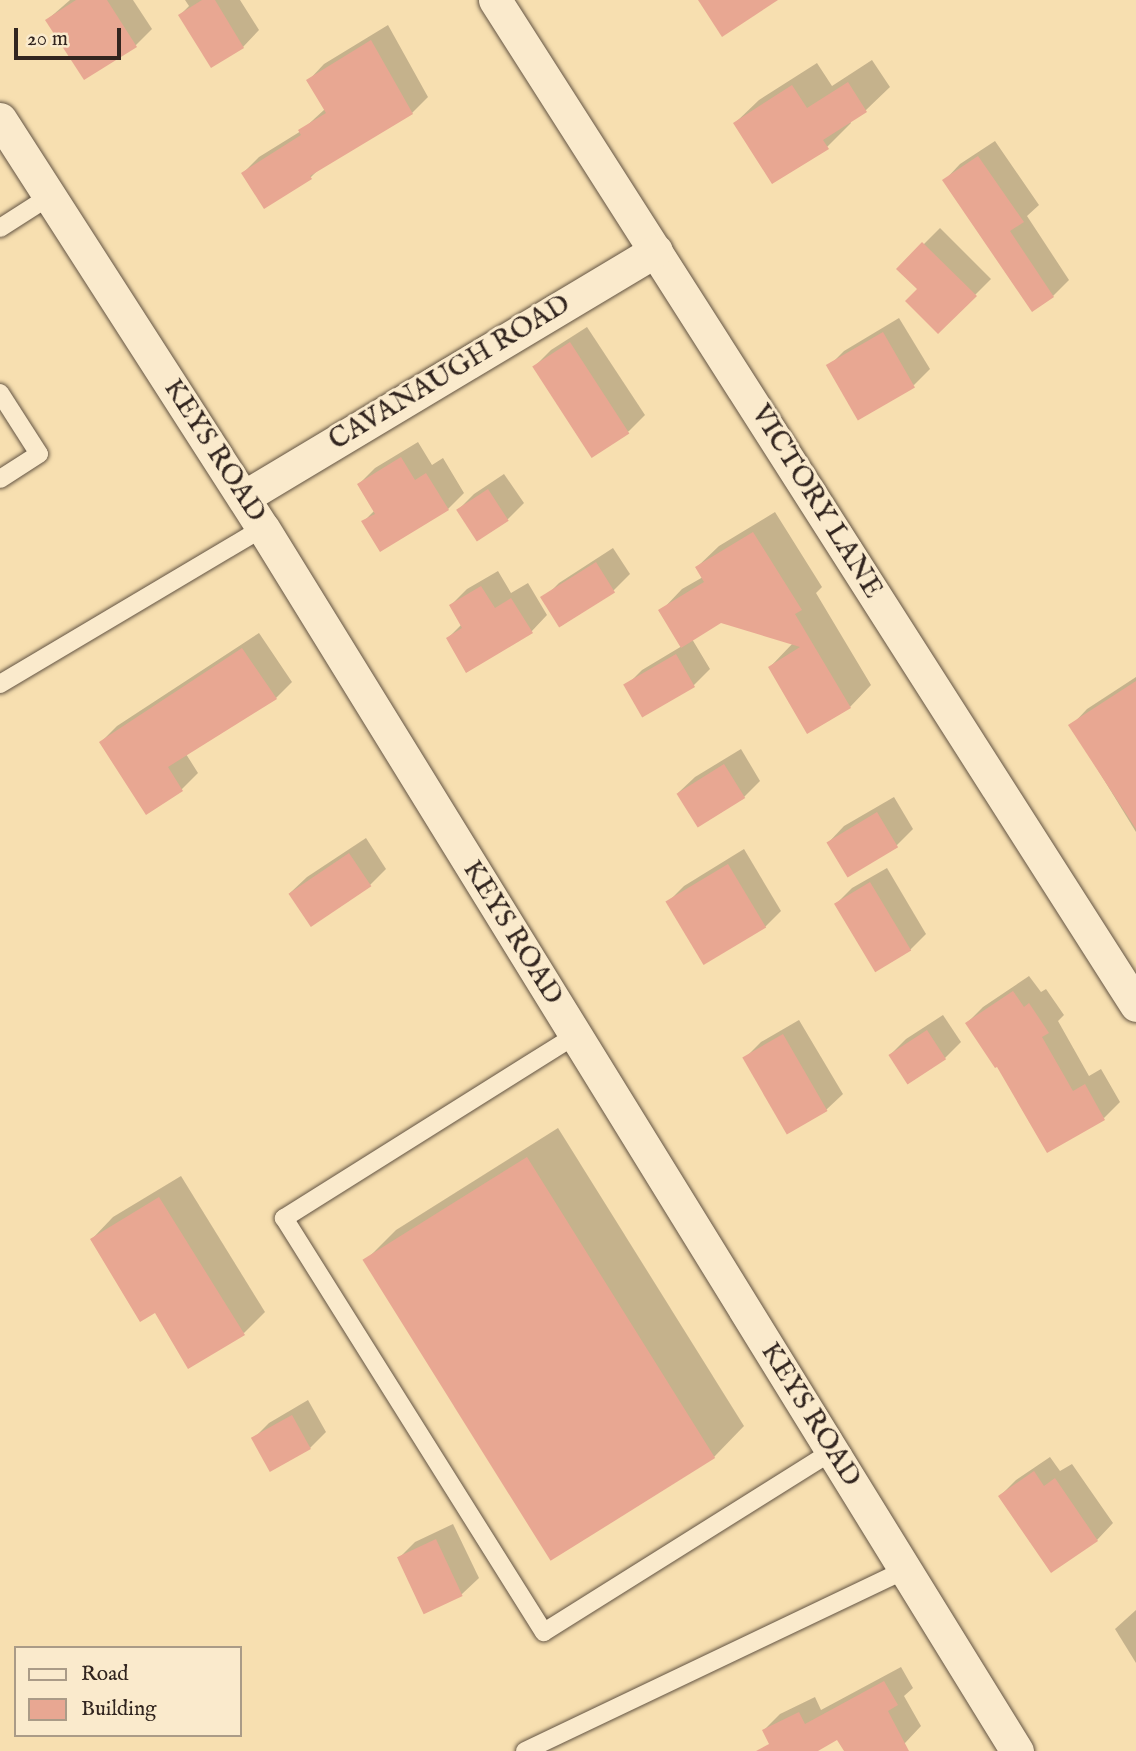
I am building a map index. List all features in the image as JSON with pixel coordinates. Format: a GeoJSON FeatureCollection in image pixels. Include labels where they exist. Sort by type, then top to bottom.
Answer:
{"type":"FeatureCollection","features":[{"type":"Feature","properties":{"kind":"street","name":"VICTORY LANE"},"geometry":{"type":"LineString","coordinates":[[495,0],[1136,1005]]}},
{"type":"Feature","properties":{"kind":"street","name":"KEYS ROAD"},"geometry":{"type":"LineString","coordinates":[[0,119],[244,497],[1017,1751]]}},
{"type":"Feature","properties":{"kind":"street","name":"CAVANAUGH ROAD"},"geometry":{"type":"LineString","coordinates":[[244,497],[656,250]]}},
{"type":"Feature","properties":{"kind":"lane"},"geometry":{"type":"LineString","coordinates":[[0,228],[50,196]]}},
{"type":"Feature","properties":{"kind":"lane"},"geometry":{"type":"LineString","coordinates":[[0,393],[39,454],[0,479]]}},
{"type":"Feature","properties":{"kind":"lane"},"geometry":{"type":"LineString","coordinates":[[0,684],[263,528]]}},
{"type":"Feature","properties":{"kind":"lane"},"geometry":{"type":"LineString","coordinates":[[576,1035],[284,1218],[544,1632],[832,1451]]}},
{"type":"Feature","properties":{"kind":"lane"},"geometry":{"type":"LineString","coordinates":[[525,1751],[905,1570]]}},
{"type":"Feature","properties":{"kind":"building"},"geometry":{"type":"Polygon","coordinates":[[[76,0],[107,0],[137,47],[84,80],[45,20],[76,0]]]}},
{"type":"Feature","properties":{"kind":"building"},"geometry":{"type":"Polygon","coordinates":[[[202,0],[215,0],[244,48],[211,68],[178,15],[202,0]]]}},
{"type":"Feature","properties":{"kind":"building"},"geometry":{"type":"Polygon","coordinates":[[[698,0],[778,0],[722,37],[698,0]]]}},
{"type":"Feature","properties":{"kind":"building"},"geometry":{"type":"Polygon","coordinates":[[[371,40],[413,114],[310,176],[312,179],[264,209],[241,173],[301,135],[298,130],[326,113],[306,80],[371,40]]]}},
{"type":"Feature","properties":{"kind":"building"},"geometry":{"type":"Polygon","coordinates":[[[848,82],[867,112],[823,140],[829,149],[772,184],[733,123],[792,85],[807,108],[848,82]]]}},
{"type":"Feature","properties":{"kind":"building"},"geometry":{"type":"Polygon","coordinates":[[[978,156],[1024,222],[1010,231],[1054,297],[1032,312],[942,180],[978,156]]]}},
{"type":"Feature","properties":{"kind":"building"},"geometry":{"type":"Polygon","coordinates":[[[922,242],[977,296],[938,334],[905,301],[917,289],[896,269],[922,242]]]}},
{"type":"Feature","properties":{"kind":"building"},"geometry":{"type":"Polygon","coordinates":[[[883,332],[915,387],[858,420],[826,365],[883,332]]]}},
{"type":"Feature","properties":{"kind":"building"},"geometry":{"type":"Polygon","coordinates":[[[570,342],[629,433],[592,458],[532,367],[570,342]]]}},
{"type":"Feature","properties":{"kind":"building"},"geometry":{"type":"Polygon","coordinates":[[[401,457],[415,480],[426,473],[449,510],[380,552],[361,521],[375,514],[357,484],[401,457]]]}},
{"type":"Feature","properties":{"kind":"building"},"geometry":{"type":"Polygon","coordinates":[[[488,489],[509,521],[477,542],[456,510],[488,489]]]}},
{"type":"Feature","properties":{"kind":"building"},"geometry":{"type":"Polygon","coordinates":[[[753,532],[802,610],[795,614],[851,708],[807,734],[768,667],[800,647],[721,623],[681,648],[658,610],[704,582],[695,567],[753,532]]]}},
{"type":"Feature","properties":{"kind":"building"},"geometry":{"type":"Polygon","coordinates":[[[596,562],[615,593],[559,628],[540,597],[596,562]]]}},
{"type":"Feature","properties":{"kind":"building"},"geometry":{"type":"Polygon","coordinates":[[[481,586],[495,608],[511,598],[533,633],[466,673],[446,638],[462,628],[449,605],[481,586]]]}},
{"type":"Feature","properties":{"kind":"building"},"geometry":{"type":"Polygon","coordinates":[[[242,648],[277,699],[168,767],[183,791],[146,815],[99,742],[242,648]]]}},
{"type":"Feature","properties":{"kind":"building"},"geometry":{"type":"Polygon","coordinates":[[[676,654],[695,687],[642,717],[623,684],[676,654]]]}},
{"type":"Feature","properties":{"kind":"building"},"geometry":{"type":"Polygon","coordinates":[[[1136,681],[1136,829],[1068,725],[1136,681]]]}},
{"type":"Feature","properties":{"kind":"building"},"geometry":{"type":"Polygon","coordinates":[[[724,764],[745,798],[698,828],[677,794],[724,764]]]}},
{"type":"Feature","properties":{"kind":"building"},"geometry":{"type":"Polygon","coordinates":[[[877,812],[898,847],[848,878],[826,842],[877,812]]]}},
{"type":"Feature","properties":{"kind":"building"},"geometry":{"type":"Polygon","coordinates":[[[349,853],[371,886],[311,927],[288,894],[349,853]]]}},
{"type":"Feature","properties":{"kind":"building"},"geometry":{"type":"Polygon","coordinates":[[[728,864],[766,927],[704,965],[665,902],[728,864]]]}},
{"type":"Feature","properties":{"kind":"building"},"geometry":{"type":"Polygon","coordinates":[[[870,882],[911,951],[875,972],[834,904],[870,882]]]}},
{"type":"Feature","properties":{"kind":"building"},"geometry":{"type":"Polygon","coordinates":[[[1013,991],[1024,1007],[1029,1003],[1049,1033],[1042,1037],[1073,1091],[1085,1084],[1105,1120],[1047,1153],[997,1067],[995,1068],[965,1023],[1013,991]]]}},
{"type":"Feature","properties":{"kind":"building"},"geometry":{"type":"Polygon","coordinates":[[[927,1030],[946,1059],[907,1084],[888,1055],[927,1030]]]}},
{"type":"Feature","properties":{"kind":"building"},"geometry":{"type":"Polygon","coordinates":[[[783,1034],[827,1111],[787,1135],[742,1058],[783,1034]]]}},
{"type":"Feature","properties":{"kind":"building"},"geometry":{"type":"Polygon","coordinates":[[[527,1157],[715,1458],[551,1561],[362,1260],[527,1157]]]}},
{"type":"Feature","properties":{"kind":"building"},"geometry":{"type":"Polygon","coordinates":[[[159,1197],[245,1335],[188,1369],[155,1313],[140,1322],[90,1239],[159,1197]]]}},
{"type":"Feature","properties":{"kind":"building"},"geometry":{"type":"Polygon","coordinates":[[[292,1415],[311,1449],[270,1472],[251,1438],[292,1415]]]}},
{"type":"Feature","properties":{"kind":"building"},"geometry":{"type":"Polygon","coordinates":[[[1034,1471],[1044,1486],[1055,1478],[1098,1541],[1051,1573],[998,1496],[1034,1471]]]}},
{"type":"Feature","properties":{"kind":"building"},"geometry":{"type":"Polygon","coordinates":[[[436,1539],[463,1596],[424,1614],[397,1557],[436,1539]]]}},
{"type":"Feature","properties":{"kind":"building"},"geometry":{"type":"Polygon","coordinates":[[[884,1681],[898,1705],[888,1711],[909,1751],[844,1751],[837,1740],[818,1751],[756,1751],[769,1744],[762,1730],[799,1712],[805,1724],[884,1681]]]}}]}
